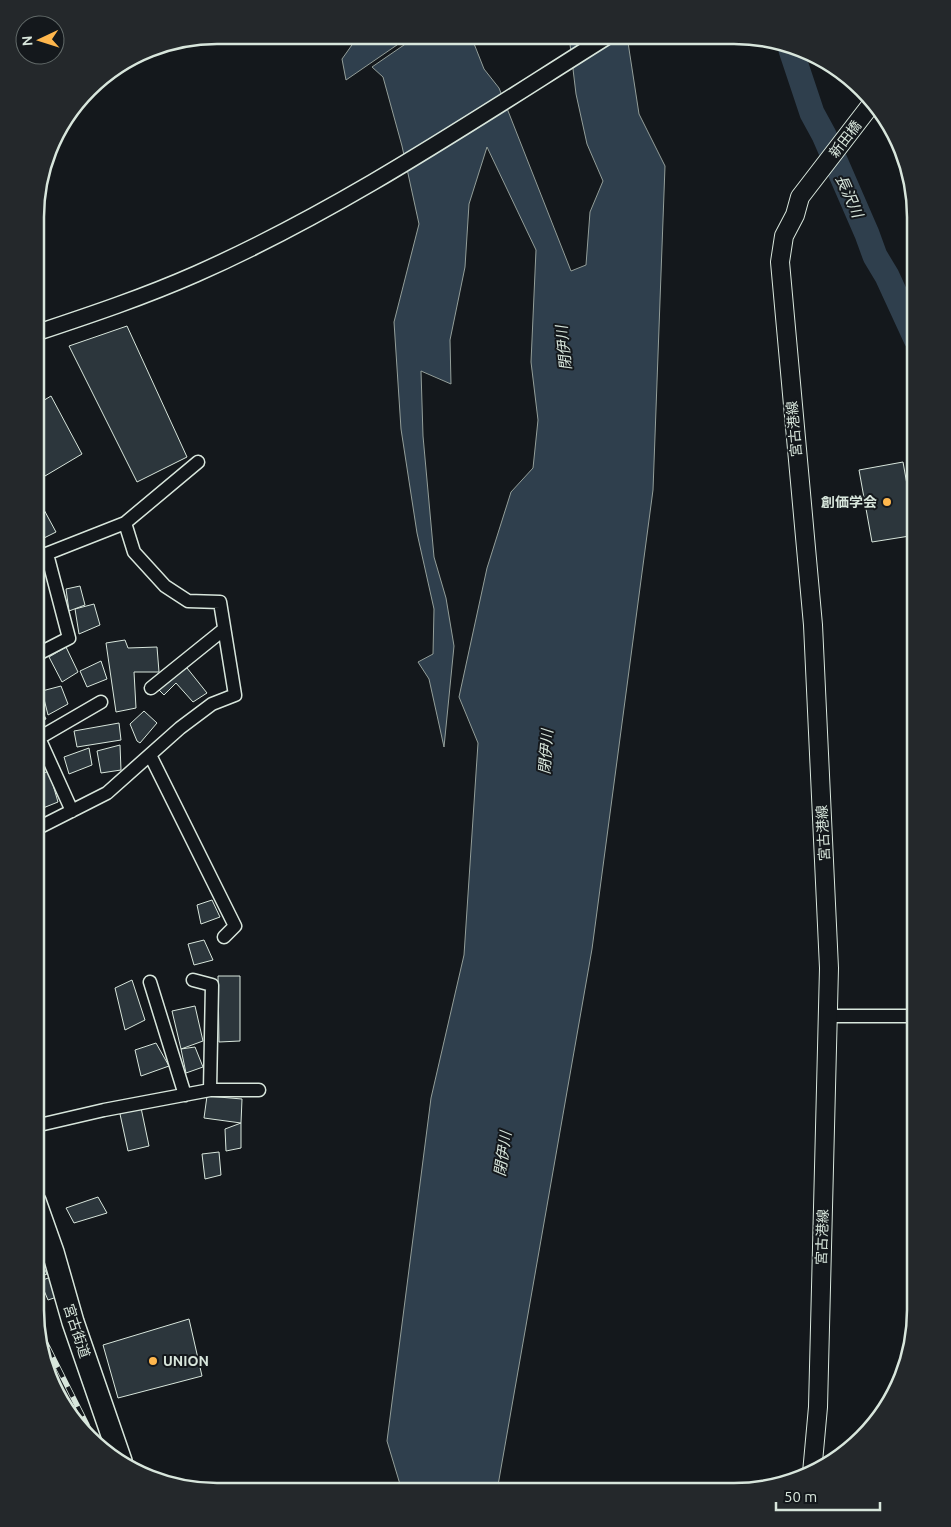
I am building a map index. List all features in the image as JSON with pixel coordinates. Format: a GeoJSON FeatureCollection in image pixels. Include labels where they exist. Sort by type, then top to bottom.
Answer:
{"type":"FeatureCollection","features":[{"type":"Feature","properties":{"kind":"highway","name":"宮古街道"},"geometry":{"type":"LineString","coordinates":[[44,1226],[73,1322],[117,1452]]}},
{"type":"Feature","properties":{"kind":"main road","name":"新田橋"},"geometry":{"type":"LineString","coordinates":[[800,197],[869,107]]}},
{"type":"Feature","properties":{"kind":"main road","name":"宮古港線"},"geometry":{"type":"LineString","coordinates":[[800,197],[795,215],[784,236],[780,262],[813,625],[829,968],[818,1397],[813,1464]]}},
{"type":"Feature","properties":{"kind":"street"},"geometry":{"type":"LineString","coordinates":[[44,330],[186,278],[218,264],[310,217],[386,175],[595,44]]}},
{"type":"Feature","properties":{"kind":"street"},"geometry":{"type":"LineString","coordinates":[[44,555],[125,523],[198,462]]}},
{"type":"Feature","properties":{"kind":"street"},"geometry":{"type":"LineString","coordinates":[[44,825],[107,793],[180,728],[212,704],[235,695],[220,602],[188,601],[165,586],[134,552],[125,523]]}},
{"type":"Feature","properties":{"kind":"street"},"geometry":{"type":"LineString","coordinates":[[44,565],[69,638],[44,651]]}},
{"type":"Feature","properties":{"kind":"street"},"geometry":{"type":"LineString","coordinates":[[151,688],[223,630]]}},
{"type":"Feature","properties":{"kind":"street"},"geometry":{"type":"LineString","coordinates":[[44,735],[101,702]]}},
{"type":"Feature","properties":{"kind":"street"},"geometry":{"type":"LineString","coordinates":[[44,749],[72,811]]}},
{"type":"Feature","properties":{"kind":"street"},"geometry":{"type":"LineString","coordinates":[[150,755],[235,926],[224,938]]}},
{"type":"Feature","properties":{"kind":"street"},"geometry":{"type":"LineString","coordinates":[[193,980],[212,985],[210,1090]]}},
{"type":"Feature","properties":{"kind":"street"},"geometry":{"type":"LineString","coordinates":[[150,982],[186,1095]]}},
{"type":"Feature","properties":{"kind":"street"},"geometry":{"type":"LineString","coordinates":[[829,1016],[907,1016]]}},
{"type":"Feature","properties":{"kind":"street"},"geometry":{"type":"LineString","coordinates":[[44,1124],[104,1110],[210,1090],[259,1090]]}},
{"type":"Feature","properties":{"kind":"water"},"geometry":{"type":"Polygon","coordinates":[[[353,44],[398,44],[346,80],[342,59],[353,44]]]}},
{"type":"Feature","properties":{"kind":"water","name":"閉伊川"},"geometry":{"type":"Polygon","coordinates":[[[405,44],[474,44],[484,69],[499,88],[571,271],[586,265],[590,212],[603,181],[587,144],[576,94],[570,44],[628,44],[639,114],[665,166],[653,490],[592,949],[498,1483],[400,1483],[387,1441],[431,1098],[464,955],[478,743],[459,697],[487,568],[511,492],[533,468],[538,420],[531,362],[536,250],[487,147],[469,204],[465,267],[450,340],[451,384],[421,371],[423,436],[434,557],[446,598],[454,646],[444,747],[429,679],[418,662],[433,654],[434,609],[417,533],[401,429],[394,322],[419,224],[402,146],[383,77],[372,67],[405,44]]]}},
{"type":"Feature","properties":{"kind":"building"},"geometry":{"type":"Polygon","coordinates":[[[127,326],[187,457],[137,482],[69,346],[127,326]]]}},
{"type":"Feature","properties":{"kind":"building"},"geometry":{"type":"Polygon","coordinates":[[[51,396],[82,454],[45,476],[44,474],[44,400],[51,396]]]}},
{"type":"Feature","properties":{"kind":"building","name":"創価学会"},"geometry":{"type":"Polygon","coordinates":[[[903,462],[907,484],[907,536],[872,542],[859,470],[903,462]]]}},
{"type":"Feature","properties":{"kind":"building"},"geometry":{"type":"Polygon","coordinates":[[[44,510],[56,532],[44,538],[44,510]]]}},
{"type":"Feature","properties":{"kind":"building"},"geometry":{"type":"Polygon","coordinates":[[[80,586],[85,605],[69,611],[66,589],[80,586]]]}},
{"type":"Feature","properties":{"kind":"building"},"geometry":{"type":"Polygon","coordinates":[[[94,604],[100,625],[79,634],[75,609],[94,604]]]}},
{"type":"Feature","properties":{"kind":"building"},"geometry":{"type":"Polygon","coordinates":[[[125,640],[128,648],[157,647],[159,672],[134,672],[136,708],[116,712],[106,643],[125,640]]]}},
{"type":"Feature","properties":{"kind":"building"},"geometry":{"type":"Polygon","coordinates":[[[66,647],[78,672],[62,682],[49,657],[66,647]]]}},
{"type":"Feature","properties":{"kind":"building"},"geometry":{"type":"Polygon","coordinates":[[[101,661],[107,679],[87,687],[80,671],[101,661]]]}},
{"type":"Feature","properties":{"kind":"building"},"geometry":{"type":"Polygon","coordinates":[[[183,663],[207,693],[193,702],[176,683],[164,695],[156,687],[183,663]]]}},
{"type":"Feature","properties":{"kind":"building"},"geometry":{"type":"Polygon","coordinates":[[[61,686],[68,704],[48,715],[44,690],[61,686]]]}},
{"type":"Feature","properties":{"kind":"building"},"geometry":{"type":"Polygon","coordinates":[[[144,711],[157,723],[140,743],[137,741],[130,724],[144,711]]]}},
{"type":"Feature","properties":{"kind":"building"},"geometry":{"type":"Polygon","coordinates":[[[119,723],[121,740],[77,747],[74,731],[119,723]]]}},
{"type":"Feature","properties":{"kind":"building"},"geometry":{"type":"Polygon","coordinates":[[[120,745],[121,770],[101,773],[97,751],[120,745]]]}},
{"type":"Feature","properties":{"kind":"building"},"geometry":{"type":"Polygon","coordinates":[[[89,748],[92,765],[69,774],[64,757],[89,748]]]}},
{"type":"Feature","properties":{"kind":"building"},"geometry":{"type":"Polygon","coordinates":[[[49,771],[58,802],[44,808],[44,773],[49,771]]]}},
{"type":"Feature","properties":{"kind":"building"},"geometry":{"type":"Polygon","coordinates":[[[212,900],[220,917],[201,924],[197,905],[212,900]]]}},
{"type":"Feature","properties":{"kind":"building"},"geometry":{"type":"Polygon","coordinates":[[[204,940],[213,960],[194,965],[188,944],[204,940]]]}},
{"type":"Feature","properties":{"kind":"building"},"geometry":{"type":"Polygon","coordinates":[[[218,976],[240,976],[240,1041],[219,1042],[218,976]]]}},
{"type":"Feature","properties":{"kind":"building"},"geometry":{"type":"Polygon","coordinates":[[[132,980],[145,1020],[125,1030],[115,988],[132,980]]]}},
{"type":"Feature","properties":{"kind":"building"},"geometry":{"type":"Polygon","coordinates":[[[195,1006],[203,1041],[181,1049],[172,1011],[195,1006]]]}},
{"type":"Feature","properties":{"kind":"building"},"geometry":{"type":"Polygon","coordinates":[[[156,1043],[169,1066],[141,1076],[135,1050],[156,1043]]]}},
{"type":"Feature","properties":{"kind":"building"},"geometry":{"type":"Polygon","coordinates":[[[195,1047],[203,1067],[186,1073],[181,1049],[195,1047]]]}},
{"type":"Feature","properties":{"kind":"building"},"geometry":{"type":"Polygon","coordinates":[[[207,1096],[242,1099],[241,1123],[204,1118],[207,1096]]]}},
{"type":"Feature","properties":{"kind":"building"},"geometry":{"type":"Polygon","coordinates":[[[140,1103],[149,1146],[128,1151],[120,1114],[140,1103]]]}},
{"type":"Feature","properties":{"kind":"building"},"geometry":{"type":"Polygon","coordinates":[[[241,1123],[241,1148],[226,1151],[225,1129],[241,1123]]]}},
{"type":"Feature","properties":{"kind":"building"},"geometry":{"type":"Polygon","coordinates":[[[219,1152],[221,1175],[205,1179],[202,1154],[219,1152]]]}},
{"type":"Feature","properties":{"kind":"building"},"geometry":{"type":"Polygon","coordinates":[[[98,1197],[107,1213],[74,1223],[66,1208],[98,1197]]]}},
{"type":"Feature","properties":{"kind":"building"},"geometry":{"type":"Polygon","coordinates":[[[51,1277],[60,1296],[48,1300],[44,1290],[44,1280],[51,1277]]]}},
{"type":"Feature","properties":{"kind":"building","name":"UNION"},"geometry":{"type":"Polygon","coordinates":[[[189,1319],[202,1376],[118,1398],[103,1345],[189,1319]]]}},
{"type":"Feature","properties":{"kind":"waterway","name":"長沢川"},"geometry":{"type":"LineString","coordinates":[[792,54],[812,113],[824,135],[875,256],[887,276],[907,319]]}},
{"type":"Feature","properties":{"kind":"railway"},"geometry":{"type":"LineString","coordinates":[[48,1348],[87,1425]]}},
{"type":"Feature","properties":{"kind":"place","name":"創価学会"},"geometry":{"type":"Point","coordinates":[887,502]}},
{"type":"Feature","properties":{"kind":"place","name":"UNION"},"geometry":{"type":"Point","coordinates":[153,1361]}}]}
